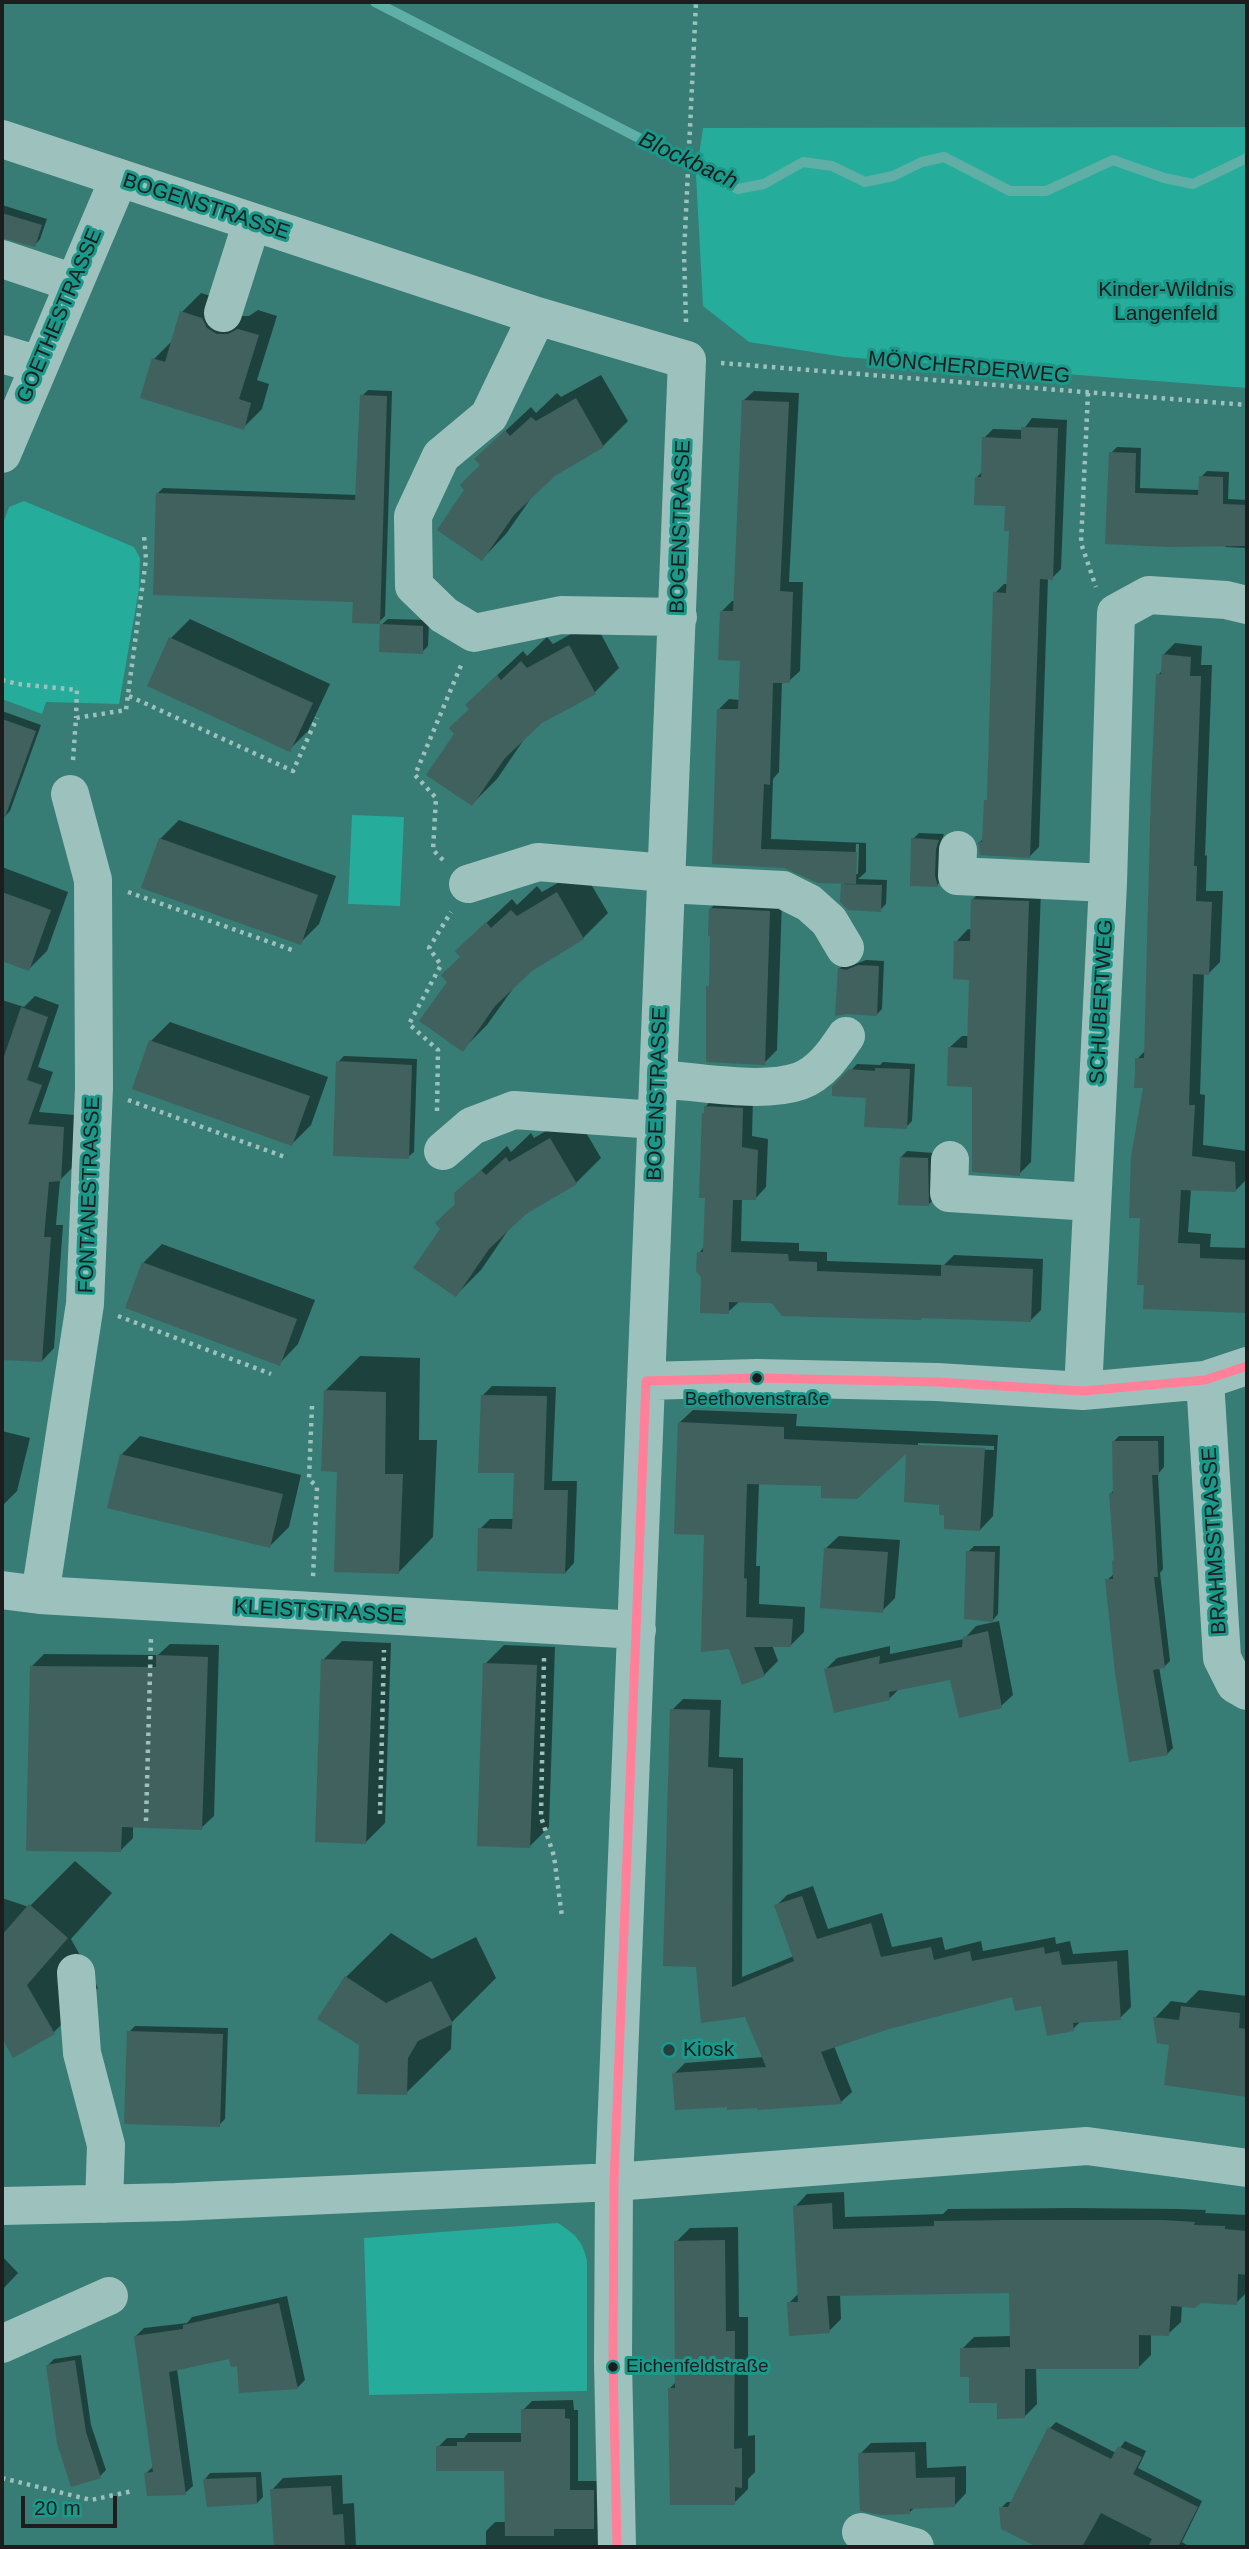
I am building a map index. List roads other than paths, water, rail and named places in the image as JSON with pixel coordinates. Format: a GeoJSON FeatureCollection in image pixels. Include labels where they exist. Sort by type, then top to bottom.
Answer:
{"type":"FeatureCollection","features":[{"type":"Feature","properties":{"kind":"street","name":"BOGENSTRASSE"},"geometry":{"type":"LineString","coordinates":[[2,139],[537,316],[687,360],[614,2182],[613,2362],[617,2547]]}},
{"type":"Feature","properties":{"kind":"street","name":"GOETHESTRASSE"},"geometry":{"type":"LineString","coordinates":[[2,453],[119,178]]}},
{"type":"Feature","properties":{"kind":"street"},"geometry":{"type":"LineString","coordinates":[[223,313],[252,222]]}},
{"type":"Feature","properties":{"kind":"street"},"geometry":{"type":"LineString","coordinates":[[2,260],[74,283]]}},
{"type":"Feature","properties":{"kind":"street"},"geometry":{"type":"LineString","coordinates":[[537,316],[489,416],[440,456],[413,516],[414,586],[444,615],[474,633],[561,615],[678,617]]}},
{"type":"Feature","properties":{"kind":"street"},"geometry":{"type":"LineString","coordinates":[[2,354],[39,365]]}},
{"type":"Feature","properties":{"kind":"street","name":"SCHUBERTWEG"},"geometry":{"type":"LineString","coordinates":[[1083,1391],[1108,883],[1116,613],[1149,595],[1226,600],[1247,605]]}},
{"type":"Feature","properties":{"kind":"street","name":"FONTANESTRASSE"},"geometry":{"type":"LineString","coordinates":[[40,1595],[85,1304],[94,1088],[93,880],[70,794]]}},
{"type":"Feature","properties":{"kind":"street"},"geometry":{"type":"LineString","coordinates":[[958,850],[957,876],[1108,883]]}},
{"type":"Feature","properties":{"kind":"street"},"geometry":{"type":"LineString","coordinates":[[468,884],[538,862],[783,890],[809,903],[830,921],[845,948]]}},
{"type":"Feature","properties":{"kind":"street"},"geometry":{"type":"LineString","coordinates":[[659,1079],[772,1087],[802,1080],[829,1060],[846,1036]]}},
{"type":"Feature","properties":{"kind":"street"},"geometry":{"type":"LineString","coordinates":[[440,1137],[514,1110],[656,1120]]}},
{"type":"Feature","properties":{"kind":"street"},"geometry":{"type":"LineString","coordinates":[[950,1160],[949,1193],[1092,1202]]}},
{"type":"Feature","properties":{"kind":"street"},"geometry":{"type":"LineString","coordinates":[[646,1381],[757,1378],[937,1382],[1083,1391],[1205,1380],[1247,1366]]}},
{"type":"Feature","properties":{"kind":"street","name":"BRAHMSSTRASSE"},"geometry":{"type":"LineString","coordinates":[[1205,1380],[1222,1658],[1235,1684],[1247,1691]]}},
{"type":"Feature","properties":{"kind":"street","name":"KLEISTSTRASSE"},"geometry":{"type":"LineString","coordinates":[[2,1590],[40,1595],[637,1630]]}},
{"type":"Feature","properties":{"kind":"street"},"geometry":{"type":"LineString","coordinates":[[76,1973],[82,2053],[106,2145],[104,2204]]}},
{"type":"Feature","properties":{"kind":"street"},"geometry":{"type":"LineString","coordinates":[[2,2206],[614,2182],[1087,2146],[1247,2168]]}},
{"type":"Feature","properties":{"kind":"street"},"geometry":{"type":"LineString","coordinates":[[2,2344],[109,2297]]}},
{"type":"Feature","properties":{"kind":"street"},"geometry":{"type":"LineString","coordinates":[[861,2532],[915,2547]]}},
{"type":"Feature","properties":{"kind":"waterway","name":"Blockbach"},"geometry":{"type":"LineString","coordinates":[[375,2],[738,189],[764,184],[803,162],[832,166],[865,182],[893,176],[922,162],[944,157],[1010,191],[1046,191],[1113,160],[1164,178],[1193,184],[1247,158]]}},
{"type":"Feature","properties":{"kind":"place","name":"Beethovenstraße"},"geometry":{"type":"Point","coordinates":[757,1378]}},
{"type":"Feature","properties":{"kind":"place","name":"Kiosk"},"geometry":{"type":"Point","coordinates":[669,2050]}},
{"type":"Feature","properties":{"kind":"place","name":"Eichenfeldstraße"},"geometry":{"type":"Point","coordinates":[613,2367]}},
{"type":"Feature","properties":{"kind":"park label","name":"Kinder-Wildnis Langenfeld"},"geometry":{"type":"Point","coordinates":[1166,302]}}]}
